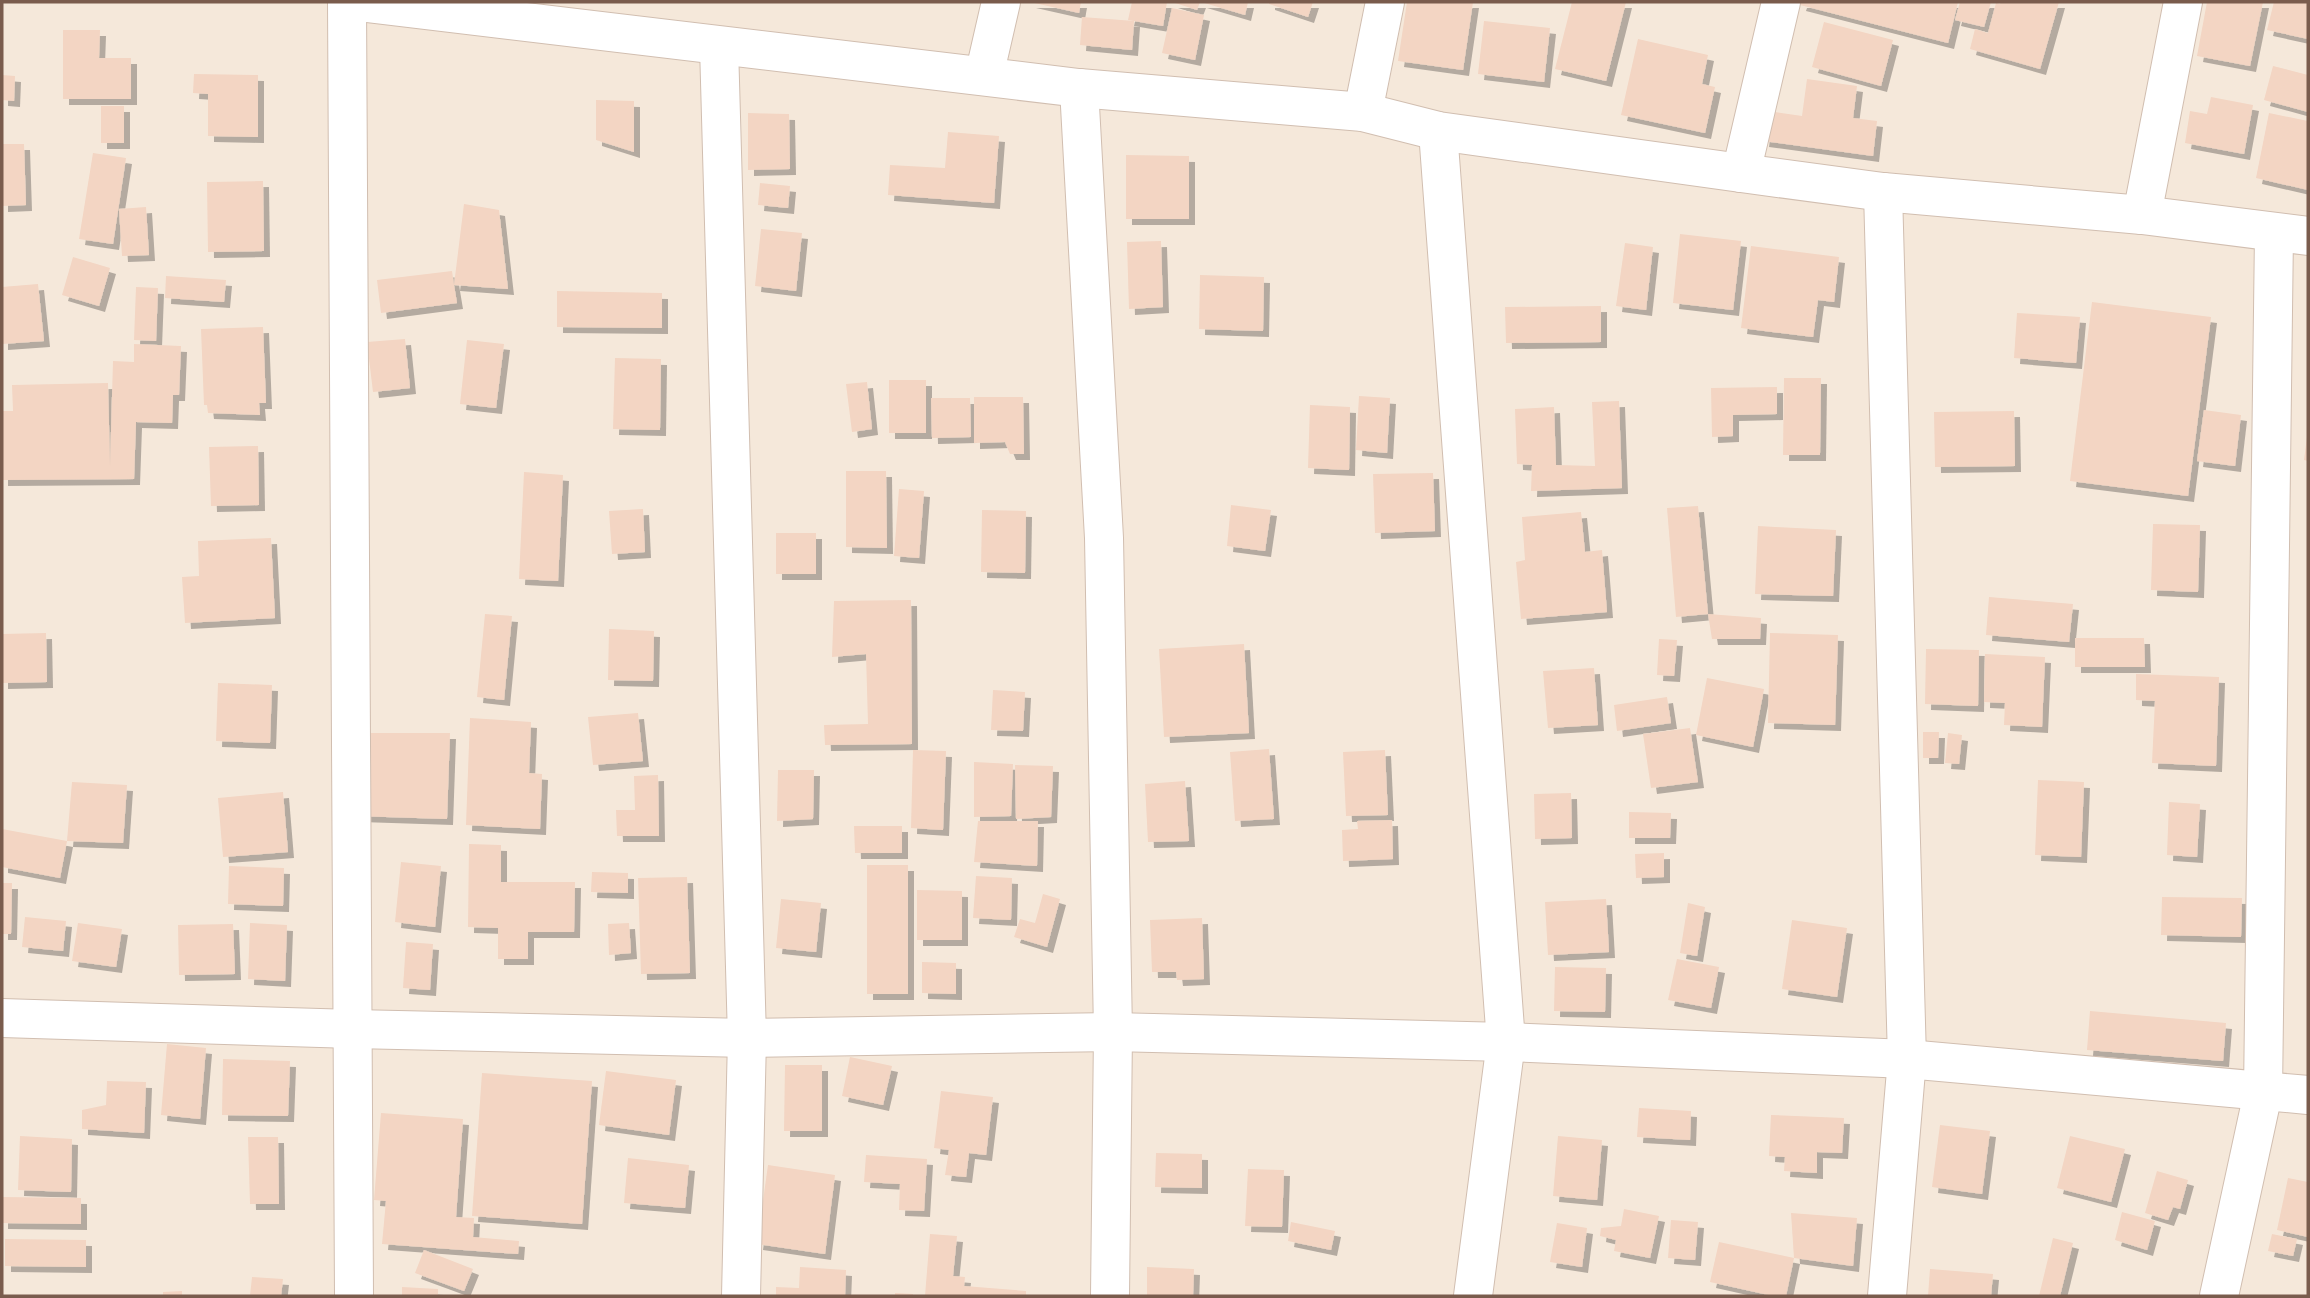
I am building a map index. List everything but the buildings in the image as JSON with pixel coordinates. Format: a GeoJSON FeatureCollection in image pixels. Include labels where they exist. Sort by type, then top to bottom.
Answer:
{"type":"FeatureCollection","features":[{"type":"Feature","properties":{"kind":"street"},"geometry":{"type":"LineString","coordinates":[[347,2],[355,1296]]}},
{"type":"Feature","properties":{"kind":"street"},"geometry":{"type":"LineString","coordinates":[[358,2],[578,15],[719,46],[1079,88],[1363,112],[1438,131],[1883,192],[2142,215],[2291,234],[2263,1093],[2219,1296]]}},
{"type":"Feature","properties":{"kind":"street"},"geometry":{"type":"LineString","coordinates":[[984,76],[1001,2]]}},
{"type":"Feature","properties":{"kind":"street"},"geometry":{"type":"LineString","coordinates":[[1363,112],[1385,2]]}},
{"type":"Feature","properties":{"kind":"street"},"geometry":{"type":"LineString","coordinates":[[1741,173],[1781,2]]}},
{"type":"Feature","properties":{"kind":"street"},"geometry":{"type":"LineString","coordinates":[[2142,215],[2183,2]]}},
{"type":"Feature","properties":{"kind":"street"},"geometry":{"type":"LineString","coordinates":[[719,46],[747,1038],[741,1296]]}},
{"type":"Feature","properties":{"kind":"street"},"geometry":{"type":"LineString","coordinates":[[1079,88],[1104,538],[1113,1032],[1110,1296]]}},
{"type":"Feature","properties":{"kind":"street"},"geometry":{"type":"LineString","coordinates":[[1438,131],[1507,1042],[1472,1296]]}},
{"type":"Feature","properties":{"kind":"street"},"geometry":{"type":"LineString","coordinates":[[1883,192],[1907,1059],[1887,1296]]}},
{"type":"Feature","properties":{"kind":"street"},"geometry":{"type":"LineString","coordinates":[[2,1018],[747,1038],[1113,1032],[1507,1042],[1907,1059],[2308,1096]]}},
{"type":"Feature","properties":{"kind":"shaded area"},"geometry":{"type":"Polygon","coordinates":[[[2,2],[2308,2],[2308,1296],[2,1296],[2,2]]]}}]}
